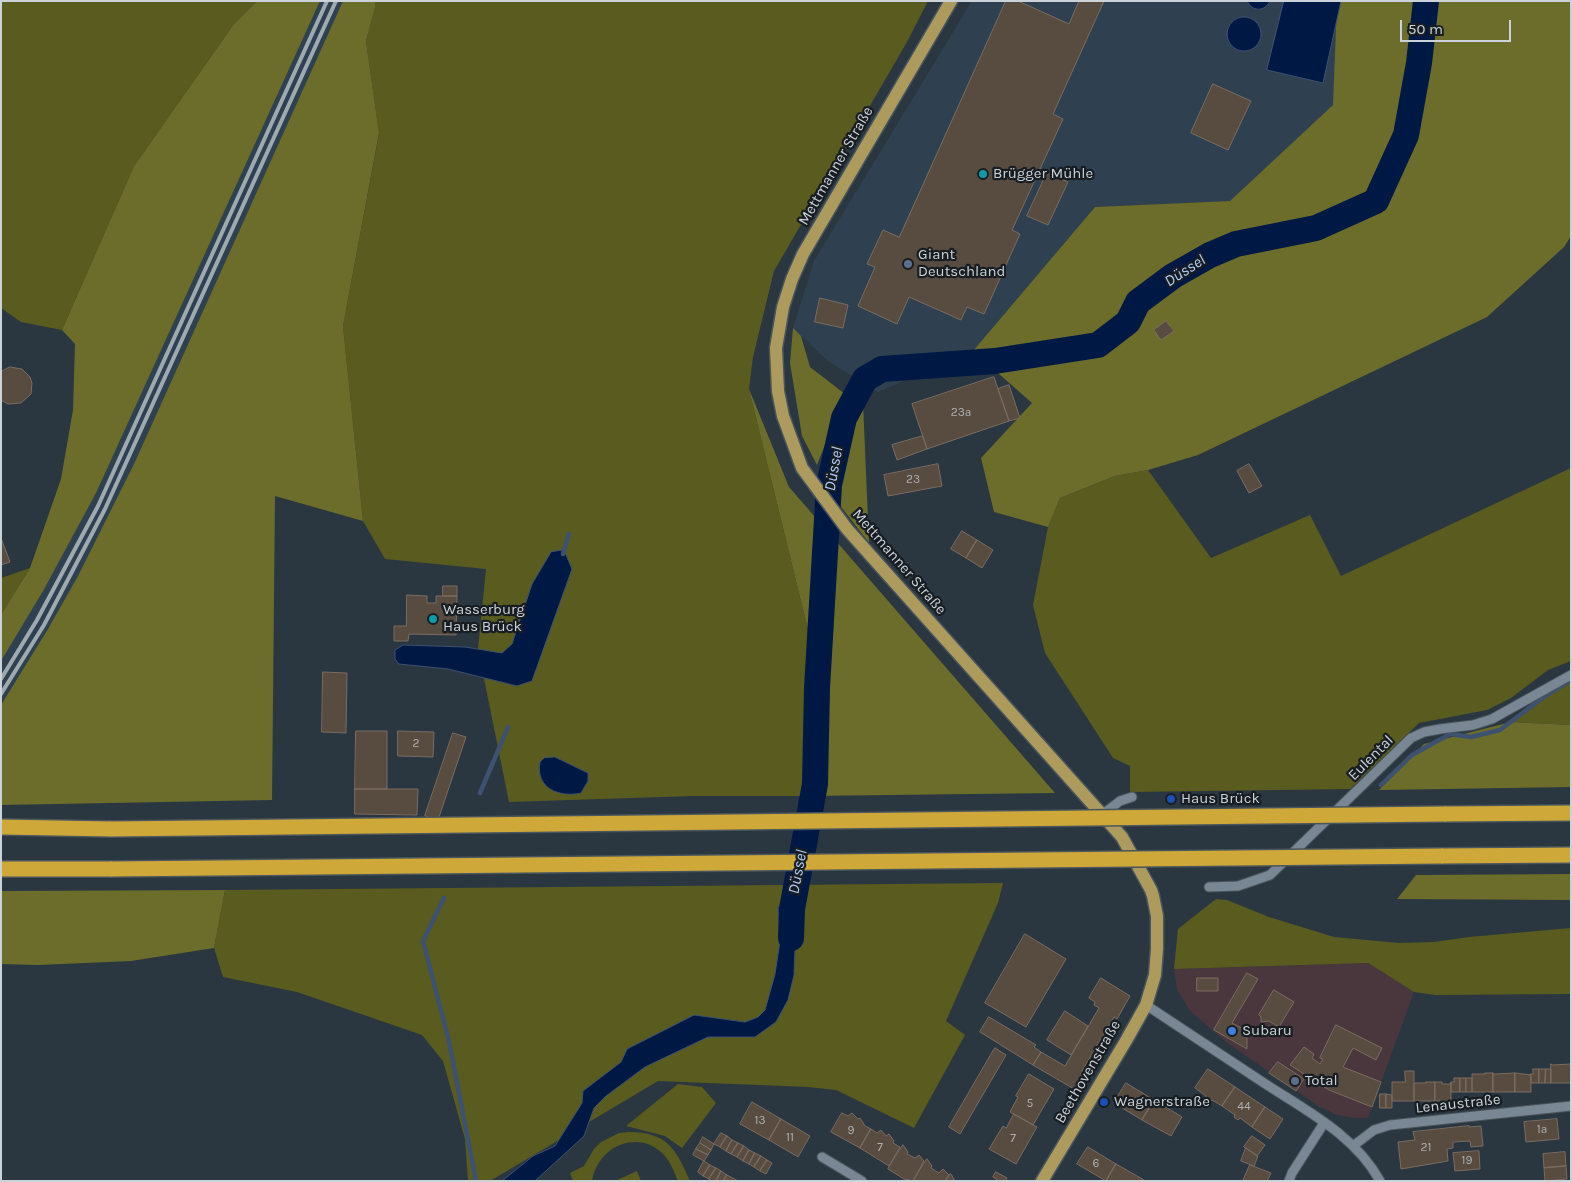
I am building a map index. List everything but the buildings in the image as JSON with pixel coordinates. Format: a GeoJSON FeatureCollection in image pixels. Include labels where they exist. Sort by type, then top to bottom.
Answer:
{"type":"FeatureCollection","features":[{"type":"Feature","properties":{"kind":"highway"},"geometry":{"type":"LineString","coordinates":[[1,827],[111,829],[1571,813]]}},
{"type":"Feature","properties":{"kind":"highway"},"geometry":{"type":"LineString","coordinates":[[1,869],[1571,855]]}},
{"type":"Feature","properties":{"kind":"main road","name":"Mettmanner Straße"},"geometry":{"type":"LineString","coordinates":[[951,1],[803,254],[792,280],[783,307],[776,348],[778,391],[783,416],[790,440],[802,468],[811,483],[847,529],[1122,837],[1151,890],[1157,916],[1155,975]]}},
{"type":"Feature","properties":{"kind":"main road","name":"Beethovenstraße"},"geometry":{"type":"LineString","coordinates":[[1042,1181],[1099,1088],[1146,1005],[1155,975]]}},
{"type":"Feature","properties":{"kind":"street","name":"Eulental"},"geometry":{"type":"LineString","coordinates":[[1209,886],[1238,886],[1270,875],[1411,738],[1424,732],[1473,725],[1492,720],[1571,675]]}},
{"type":"Feature","properties":{"kind":"street"},"geometry":{"type":"LineString","coordinates":[[1103,814],[1120,801],[1132,797]]}},
{"type":"Feature","properties":{"kind":"street"},"geometry":{"type":"LineString","coordinates":[[1146,1005],[1324,1123],[1363,1156],[1380,1181]]}},
{"type":"Feature","properties":{"kind":"street","name":"Lenaustraße"},"geometry":{"type":"LineString","coordinates":[[1353,1146],[1374,1130],[1390,1125],[1571,1106]]}},
{"type":"Feature","properties":{"kind":"street"},"geometry":{"type":"LineString","coordinates":[[1289,1181],[1292,1173],[1324,1123]]}},
{"type":"Feature","properties":{"kind":"street"},"geometry":{"type":"LineString","coordinates":[[822,1158],[862,1181]]}},
{"type":"Feature","properties":{"kind":"shaded area"},"geometry":{"type":"Polygon","coordinates":[[[1,1],[257,1],[234,24],[134,166],[62,330],[21,322],[1,308],[1,1]]]}},
{"type":"Feature","properties":{"kind":"shaded area"},"geometry":{"type":"Polygon","coordinates":[[[257,1],[320,1],[96,493],[43,591],[1,661],[1,615],[30,568],[61,479],[73,410],[75,344],[62,330],[134,166],[234,24],[257,1]]]}},
{"type":"Feature","properties":{"kind":"shaded area"},"geometry":{"type":"Polygon","coordinates":[[[320,1],[343,1],[134,464],[78,576],[1,705],[1,661],[96,493],[320,1]]]}},
{"type":"Feature","properties":{"kind":"shaded area"},"geometry":{"type":"Polygon","coordinates":[[[343,1],[375,1],[375,8],[366,41],[379,133],[343,326],[363,521],[275,496],[272,800],[1,805],[1,705],[78,576],[134,464],[343,1]]]}},
{"type":"Feature","properties":{"kind":"shaded area"},"geometry":{"type":"Polygon","coordinates":[[[375,1],[928,1],[907,42],[774,271],[753,357],[749,389],[809,634],[807,796],[693,796],[509,802],[478,649],[486,569],[385,559],[363,521],[343,326],[379,134],[366,41],[375,8],[375,1]]]}},
{"type":"Feature","properties":{"kind":"shaded area"},"geometry":{"type":"Polygon","coordinates":[[[972,1],[1337,1],[1334,105],[1230,201],[1095,207],[973,351],[878,392],[828,361],[793,328],[814,261],[972,1]]]}},
{"type":"Feature","properties":{"kind":"shaded area"},"geometry":{"type":"Polygon","coordinates":[[[1337,1],[1571,1],[1571,236],[1564,247],[1487,317],[1198,455],[1148,470],[1115,476],[1060,498],[1048,527],[994,512],[981,458],[1032,403],[973,351],[1095,207],[1230,201],[1333,105],[1337,1]]]}},
{"type":"Feature","properties":{"kind":"shaded area"},"geometry":{"type":"Polygon","coordinates":[[[793,328],[801,336],[810,367],[845,394],[817,465],[802,436],[790,363],[793,328]]]}},
{"type":"Feature","properties":{"kind":"shaded area"},"geometry":{"type":"Polygon","coordinates":[[[749,389],[789,487],[1055,793],[807,796],[809,634],[749,389]]]}},
{"type":"Feature","properties":{"kind":"shaded area"},"geometry":{"type":"Polygon","coordinates":[[[863,403],[869,543],[835,499],[855,412],[863,403]]]}},
{"type":"Feature","properties":{"kind":"shaded area"},"geometry":{"type":"Polygon","coordinates":[[[1571,468],[1571,661],[1548,670],[1511,698],[1487,710],[1419,723],[1350,789],[1130,792],[1130,766],[1113,758],[1045,653],[1033,605],[1048,527],[1060,498],[1115,476],[1148,470],[1211,558],[1310,515],[1341,576],[1571,468]]]}},
{"type":"Feature","properties":{"kind":"shaded area"},"geometry":{"type":"Polygon","coordinates":[[[30,568],[1,615],[1,578],[30,568]]]}},
{"type":"Feature","properties":{"kind":"shaded area"},"geometry":{"type":"Polygon","coordinates":[[[1571,682],[1571,725],[1511,722],[1536,699],[1571,682]]]}},
{"type":"Feature","properties":{"kind":"shaded area"},"geometry":{"type":"Polygon","coordinates":[[[1511,722],[1571,725],[1571,787],[1379,790],[1424,744],[1511,722]]]}},
{"type":"Feature","properties":{"kind":"shaded area"},"geometry":{"type":"Polygon","coordinates":[[[1571,874],[1571,900],[1397,899],[1416,875],[1571,874]]]}},
{"type":"Feature","properties":{"kind":"shaded area"},"geometry":{"type":"Polygon","coordinates":[[[1003,883],[998,903],[946,1021],[965,1035],[914,1128],[836,1090],[808,1087],[658,1081],[490,1181],[468,1181],[465,1139],[443,1061],[422,1035],[297,992],[223,977],[214,948],[225,890],[1003,883]]]}},
{"type":"Feature","properties":{"kind":"shaded area"},"geometry":{"type":"Polygon","coordinates":[[[225,890],[214,948],[131,961],[38,965],[1,964],[1,891],[225,890]]]}},
{"type":"Feature","properties":{"kind":"shaded area"},"geometry":{"type":"Polygon","coordinates":[[[1216,899],[1227,900],[1269,917],[1334,937],[1399,943],[1434,942],[1571,928],[1571,994],[1435,995],[1414,992],[1368,963],[1174,969],[1178,929],[1216,899]]]}},
{"type":"Feature","properties":{"kind":"shaded area"},"geometry":{"type":"Polygon","coordinates":[[[1368,963],[1414,992],[1368,1118],[1337,1115],[1320,1107],[1226,1042],[1190,1011],[1177,989],[1174,969],[1368,963]]]}},
{"type":"Feature","properties":{"kind":"shaded area"},"geometry":{"type":"Polygon","coordinates":[[[678,1084],[702,1087],[716,1103],[682,1148],[665,1136],[626,1126],[678,1084]]]}},
{"type":"Feature","properties":{"kind":"shaded area"},"geometry":{"type":"Polygon","coordinates":[[[629,1132],[653,1135],[668,1144],[675,1151],[690,1181],[678,1181],[665,1156],[655,1148],[644,1143],[632,1142],[621,1144],[602,1158],[596,1168],[592,1181],[573,1181],[570,1173],[584,1166],[594,1149],[601,1142],[619,1133],[629,1132]]]}},
{"type":"Feature","properties":{"kind":"shaded area"},"geometry":{"type":"Polygon","coordinates":[[[637,1171],[641,1181],[615,1181],[637,1171]]]}},
{"type":"Feature","properties":{"kind":"water"},"geometry":{"type":"Polygon","coordinates":[[[1247,1],[1270,1],[1262,9],[1255,9],[1247,1]]]}},
{"type":"Feature","properties":{"kind":"water"},"geometry":{"type":"Polygon","coordinates":[[[1284,1],[1341,1],[1323,83],[1267,70],[1284,1]]]}},
{"type":"Feature","properties":{"kind":"water"},"geometry":{"type":"Polygon","coordinates":[[[1244,17],[1251,18],[1256,22],[1260,27],[1260,41],[1256,46],[1251,50],[1244,51],[1237,50],[1232,46],[1228,41],[1227,34],[1228,27],[1232,22],[1237,18],[1244,17]]]}},
{"type":"Feature","properties":{"kind":"water"},"geometry":{"type":"Polygon","coordinates":[[[564,550],[572,569],[532,681],[517,686],[448,669],[399,664],[395,659],[395,650],[403,645],[465,647],[502,653],[512,644],[532,584],[551,552],[564,550]]]}},
{"type":"Feature","properties":{"kind":"water"},"geometry":{"type":"Polygon","coordinates":[[[555,757],[588,773],[588,781],[581,793],[565,794],[550,789],[545,785],[539,771],[540,762],[544,758],[555,757]]]}},
{"type":"Feature","properties":{"kind":"water"},"geometry":{"type":"Polygon","coordinates":[[[797,902],[794,975],[788,1000],[776,1022],[755,1037],[708,1037],[645,1067],[606,1096],[594,1108],[584,1136],[535,1181],[502,1181],[533,1156],[555,1146],[582,1103],[583,1091],[621,1062],[627,1049],[694,1015],[745,1022],[758,1017],[765,1010],[775,974],[780,941],[778,907],[797,902]]]}},
{"type":"Feature","properties":{"kind":"waterway","name":"Düssel"},"geometry":{"type":"LineString","coordinates":[[791,938],[792,909],[815,784],[817,688],[829,485],[844,418],[865,379],[882,369],[995,361],[1098,345],[1128,322],[1138,302],[1173,276],[1210,255],[1236,244],[1316,228],[1376,201],[1406,135],[1419,63],[1426,1]]}},
{"type":"Feature","properties":{"kind":"waterway"},"geometry":{"type":"LineString","coordinates":[[563,554],[569,534]]}},
{"type":"Feature","properties":{"kind":"waterway"},"geometry":{"type":"LineString","coordinates":[[1381,785],[1412,755],[1450,734],[1471,737],[1500,730],[1545,696],[1571,680]]}},
{"type":"Feature","properties":{"kind":"waterway"},"geometry":{"type":"LineString","coordinates":[[480,793],[508,727]]}},
{"type":"Feature","properties":{"kind":"waterway"},"geometry":{"type":"LineString","coordinates":[[444,898],[423,941],[449,1041],[476,1181]]}},
{"type":"Feature","properties":{"kind":"railway"},"geometry":{"type":"LineString","coordinates":[[1,679],[37,620],[98,506],[327,1]]}},
{"type":"Feature","properties":{"kind":"railway"},"geometry":{"type":"LineString","coordinates":[[1,694],[44,625],[105,509],[336,1]]}},
{"type":"Feature","properties":{"kind":"place","name":"Brügger Mühle"},"geometry":{"type":"Point","coordinates":[983,174]}},
{"type":"Feature","properties":{"kind":"place","name":"Giant Deutschland"},"geometry":{"type":"Point","coordinates":[908,264]}},
{"type":"Feature","properties":{"kind":"place","name":"Wasserburg Haus Brück"},"geometry":{"type":"Point","coordinates":[433,619]}},
{"type":"Feature","properties":{"kind":"place","name":"Haus Brück"},"geometry":{"type":"Point","coordinates":[1171,799]}},
{"type":"Feature","properties":{"kind":"place","name":"Subaru"},"geometry":{"type":"Point","coordinates":[1232,1031]}},
{"type":"Feature","properties":{"kind":"place","name":"Total"},"geometry":{"type":"Point","coordinates":[1295,1081]}},
{"type":"Feature","properties":{"kind":"place","name":"Wagnerstraße"},"geometry":{"type":"Point","coordinates":[1104,1102]}}]}
